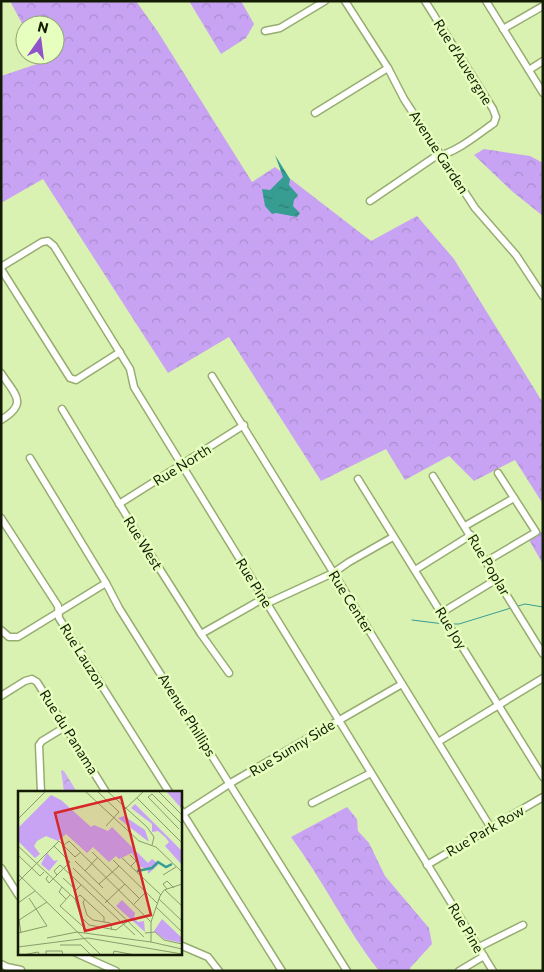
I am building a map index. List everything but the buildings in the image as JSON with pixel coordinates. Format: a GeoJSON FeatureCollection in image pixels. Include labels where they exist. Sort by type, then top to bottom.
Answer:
{"type":"FeatureCollection","features":[{"type":"Feature","properties":{"kind":"street"},"geometry":{"type":"LineString","coordinates":[[265,31],[280,28],[325,1]]}},
{"type":"Feature","properties":{"kind":"street","name":"Avenue Garden"},"geometry":{"type":"LineString","coordinates":[[346,1],[388,68],[404,99],[475,208],[516,255],[543,296]]}},
{"type":"Feature","properties":{"kind":"street","name":"Rue d'Auvergne"},"geometry":{"type":"LineString","coordinates":[[426,1],[493,109],[496,117],[494,123],[475,137],[442,155]]}},
{"type":"Feature","properties":{"kind":"street"},"geometry":{"type":"LineString","coordinates":[[486,1],[543,93]]}},
{"type":"Feature","properties":{"kind":"street"},"geometry":{"type":"LineString","coordinates":[[503,29],[543,6]]}},
{"type":"Feature","properties":{"kind":"street"},"geometry":{"type":"LineString","coordinates":[[529,70],[543,61]]}},
{"type":"Feature","properties":{"kind":"street"},"geometry":{"type":"LineString","coordinates":[[315,113],[388,68]]}},
{"type":"Feature","properties":{"kind":"street"},"geometry":{"type":"LineString","coordinates":[[370,201],[436,156],[442,155]]}},
{"type":"Feature","properties":{"kind":"street","name":"Rue Pine"},"geometry":{"type":"LineString","coordinates":[[1,268],[42,242],[48,241],[52,243],[130,368],[134,387],[181,466],[493,971]]}},
{"type":"Feature","properties":{"kind":"street"},"geometry":{"type":"LineString","coordinates":[[1,268],[70,378],[76,380],[120,352]]}},
{"type":"Feature","properties":{"kind":"street"},"geometry":{"type":"LineString","coordinates":[[1,373],[16,396],[18,406],[13,413],[1,420]]}},
{"type":"Feature","properties":{"kind":"street","name":"Rue Center"},"geometry":{"type":"LineString","coordinates":[[212,376],[491,828]]}},
{"type":"Feature","properties":{"kind":"street","name":"Rue West"},"geometry":{"type":"LineString","coordinates":[[62,409],[119,504],[201,634],[229,674]]}},
{"type":"Feature","properties":{"kind":"street","name":"Rue North"},"geometry":{"type":"LineString","coordinates":[[119,504],[244,425]]}},
{"type":"Feature","properties":{"kind":"street","name":"Avenue Phillips"},"geometry":{"type":"LineString","coordinates":[[30,458],[106,583],[119,608],[347,971]]}},
{"type":"Feature","properties":{"kind":"street"},"geometry":{"type":"LineString","coordinates":[[487,561],[536,532],[498,473]]}},
{"type":"Feature","properties":{"kind":"street","name":"Rue Poplar"},"geometry":{"type":"LineString","coordinates":[[433,476],[543,654]]}},
{"type":"Feature","properties":{"kind":"street","name":"Rue Joy"},"geometry":{"type":"LineString","coordinates":[[358,479],[543,777]]}},
{"type":"Feature","properties":{"kind":"street"},"geometry":{"type":"LineString","coordinates":[[465,526],[514,498]]}},
{"type":"Feature","properties":{"kind":"street","name":"Rue Lauzon"},"geometry":{"type":"LineString","coordinates":[[1,518],[58,606],[59,617],[168,791]]}},
{"type":"Feature","properties":{"kind":"street"},"geometry":{"type":"LineString","coordinates":[[415,570],[471,535]]}},
{"type":"Feature","properties":{"kind":"street"},"geometry":{"type":"LineString","coordinates":[[201,634],[259,602],[271,602],[333,573],[393,537]]}},
{"type":"Feature","properties":{"kind":"street"},"geometry":{"type":"LineString","coordinates":[[441,613],[497,579]]}},
{"type":"Feature","properties":{"kind":"street"},"geometry":{"type":"LineString","coordinates":[[1,630],[9,637],[18,636],[106,583]]}},
{"type":"Feature","properties":{"kind":"street"},"geometry":{"type":"LineString","coordinates":[[438,742],[543,678]]}},
{"type":"Feature","properties":{"kind":"street","name":"Rue du Panama"},"geometry":{"type":"LineString","coordinates":[[1,696],[26,681],[32,680],[37,682],[105,791]]}},
{"type":"Feature","properties":{"kind":"street","name":"Rue Sunny Side"},"geometry":{"type":"LineString","coordinates":[[181,811],[402,684]]}},
{"type":"Feature","properties":{"kind":"street"},"geometry":{"type":"LineString","coordinates":[[41,791],[39,746],[42,741],[65,727]]}},
{"type":"Feature","properties":{"kind":"street"},"geometry":{"type":"LineString","coordinates":[[312,803],[371,774]]}},
{"type":"Feature","properties":{"kind":"street","name":"Rue Park Row"},"geometry":{"type":"LineString","coordinates":[[427,864],[543,797]]}},
{"type":"Feature","properties":{"kind":"street"},"geometry":{"type":"LineString","coordinates":[[181,811],[282,971]]}},
{"type":"Feature","properties":{"kind":"street"},"geometry":{"type":"LineString","coordinates":[[1,868],[18,894]]}},
{"type":"Feature","properties":{"kind":"street"},"geometry":{"type":"LineString","coordinates":[[479,948],[523,925]]}},
{"type":"Feature","properties":{"kind":"street"},"geometry":{"type":"LineString","coordinates":[[181,945],[208,957],[219,971]]}},
{"type":"Feature","properties":{"kind":"street"},"geometry":{"type":"LineString","coordinates":[[78,954],[116,971]]}},
{"type":"Feature","properties":{"kind":"street"},"geometry":{"type":"LineString","coordinates":[[459,971],[484,956]]}},
{"type":"Feature","properties":{"kind":"street"},"geometry":{"type":"LineString","coordinates":[[1,964],[21,970]]}},
{"type":"Feature","properties":{"kind":"green space"},"geometry":{"type":"Polygon","coordinates":[[[10,1],[136,1],[158,32],[252,182],[275,167],[371,241],[417,216],[454,259],[543,403],[543,504],[515,460],[474,481],[449,456],[405,480],[386,449],[321,481],[229,337],[168,373],[43,179],[1,203],[1,76],[34,65],[65,65],[65,15],[18,15],[10,1]]]}},
{"type":"Feature","properties":{"kind":"green space"},"geometry":{"type":"Polygon","coordinates":[[[189,1],[241,1],[254,24],[246,38],[221,54],[189,1]]]}},
{"type":"Feature","properties":{"kind":"green space"},"geometry":{"type":"Polygon","coordinates":[[[484,149],[530,156],[543,163],[543,216],[513,192],[474,155],[484,149]]]}},
{"type":"Feature","properties":{"kind":"green space"},"geometry":{"type":"Polygon","coordinates":[[[543,531],[543,564],[529,540],[543,531]]]}},
{"type":"Feature","properties":{"kind":"green space"},"geometry":{"type":"Polygon","coordinates":[[[61,770],[64,771],[76,791],[64,791],[61,770]]]}},
{"type":"Feature","properties":{"kind":"green space"},"geometry":{"type":"Polygon","coordinates":[[[347,807],[357,819],[358,831],[369,843],[385,876],[429,928],[432,944],[410,968],[411,971],[379,971],[291,837],[347,807]]]}},
{"type":"Feature","properties":{"kind":"water"},"geometry":{"type":"Polygon","coordinates":[[[275,155],[290,179],[289,185],[298,195],[294,200],[293,206],[300,213],[297,217],[272,214],[265,206],[262,189],[270,190],[283,177],[275,155]]]}},
{"type":"Feature","properties":{"kind":"waterway"},"geometry":{"type":"LineString","coordinates":[[518,606],[525,604],[543,607]]}},
{"type":"Feature","properties":{"kind":"waterway"},"geometry":{"type":"LineString","coordinates":[[450,624],[459,624],[511,608]]}},
{"type":"Feature","properties":{"kind":"waterway"},"geometry":{"type":"LineString","coordinates":[[412,620],[444,624]]}}]}
